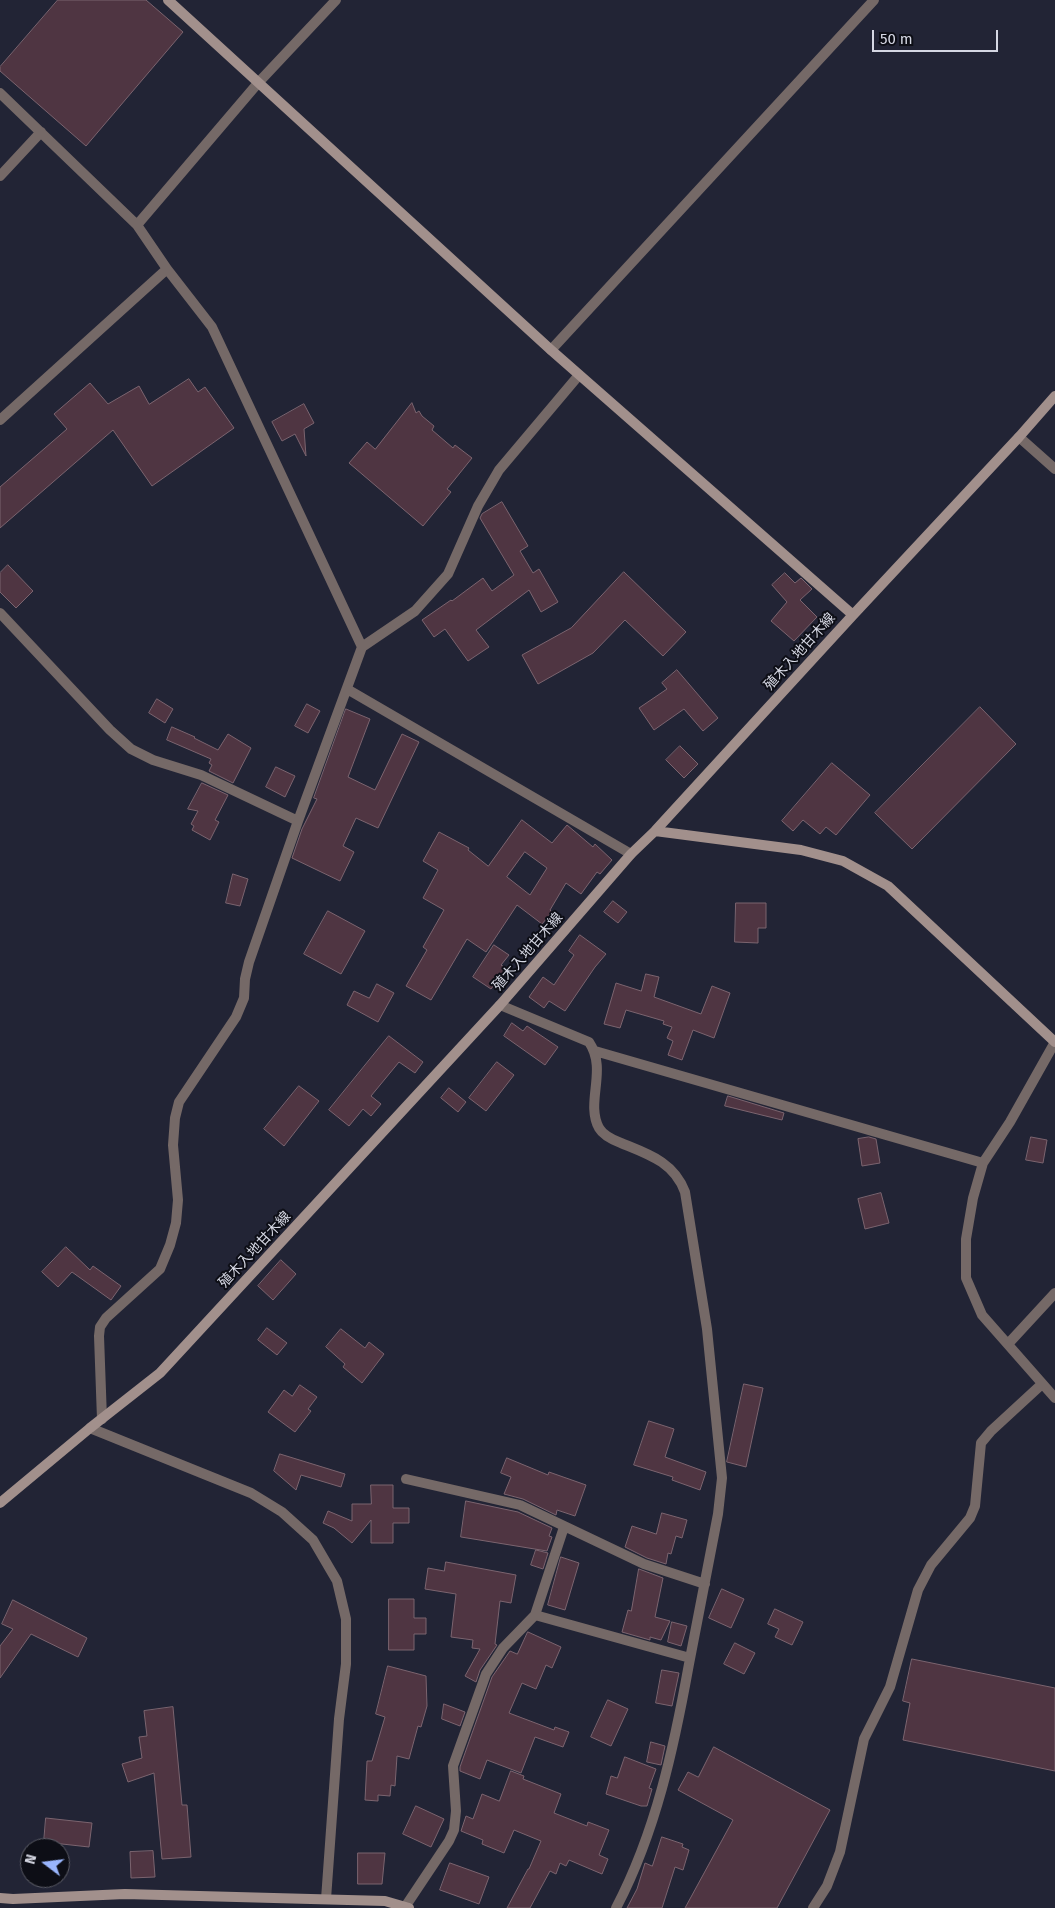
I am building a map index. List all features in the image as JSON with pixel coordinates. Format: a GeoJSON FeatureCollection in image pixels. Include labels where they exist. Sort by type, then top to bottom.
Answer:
{"type":"FeatureCollection","features":[{"type":"Feature","properties":{"kind":"street"},"geometry":{"type":"LineString","coordinates":[[168,0],[551,350],[853,615]]}},
{"type":"Feature","properties":{"kind":"street"},"geometry":{"type":"LineString","coordinates":[[137,225],[258,83],[336,0]]}},
{"type":"Feature","properties":{"kind":"street"},"geometry":{"type":"LineString","coordinates":[[551,350],[874,0]]}},
{"type":"Feature","properties":{"kind":"street"},"geometry":{"type":"LineString","coordinates":[[0,93],[137,225],[167,269],[212,327],[362,647]]}},
{"type":"Feature","properties":{"kind":"street"},"geometry":{"type":"LineString","coordinates":[[0,176],[42,132]]}},
{"type":"Feature","properties":{"kind":"street"},"geometry":{"type":"LineString","coordinates":[[0,420],[167,269]]}},
{"type":"Feature","properties":{"kind":"street"},"geometry":{"type":"LineString","coordinates":[[102,1419],[100,1327],[106,1318],[160,1269],[170,1245],[176,1223],[178,1200],[173,1145],[175,1118],[179,1102],[244,998],[245,979],[249,962],[362,647],[415,611],[448,574],[478,506],[499,470],[579,375]]}},
{"type":"Feature","properties":{"kind":"street","name":"殖木入地甘木線"},"geometry":{"type":"LineString","coordinates":[[0,1503],[160,1373],[500,1005],[631,854],[655,831],[1055,396]]}},
{"type":"Feature","properties":{"kind":"street"},"geometry":{"type":"LineString","coordinates":[[1019,437],[1055,469]]}},
{"type":"Feature","properties":{"kind":"street"},"geometry":{"type":"LineString","coordinates":[[0,613],[110,730],[131,749],[152,760],[201,775],[298,821]]}},
{"type":"Feature","properties":{"kind":"street"},"geometry":{"type":"LineString","coordinates":[[346,689],[631,854]]}},
{"type":"Feature","properties":{"kind":"street"},"geometry":{"type":"LineString","coordinates":[[655,831],[800,850],[843,861],[888,886],[1055,1042],[1010,1122],[983,1163],[973,1198],[966,1239],[966,1278],[982,1315],[1055,1398]]}},
{"type":"Feature","properties":{"kind":"street"},"geometry":{"type":"LineString","coordinates":[[500,1005],[590,1042],[595,1051],[598,1068],[594,1115],[600,1129],[613,1139],[666,1164],[680,1179],[685,1192],[706,1330],[722,1478],[718,1514],[676,1736],[651,1825],[629,1884],[616,1908]]}},
{"type":"Feature","properties":{"kind":"street"},"geometry":{"type":"LineString","coordinates":[[595,1051],[983,1163]]}},
{"type":"Feature","properties":{"kind":"street"},"geometry":{"type":"LineString","coordinates":[[1008,1344],[1055,1293]]}},
{"type":"Feature","properties":{"kind":"street"},"geometry":{"type":"LineString","coordinates":[[814,1908],[827,1886],[840,1852],[864,1739],[890,1687],[918,1590],[932,1565],[970,1518],[975,1506],[981,1443],[991,1431],[1042,1384]]}},
{"type":"Feature","properties":{"kind":"street"},"geometry":{"type":"LineString","coordinates":[[90,1428],[251,1493],[282,1512],[313,1540],[337,1581],[346,1619],[346,1664],[339,1719],[326,1899]]}},
{"type":"Feature","properties":{"kind":"street"},"geometry":{"type":"LineString","coordinates":[[406,1479],[520,1505],[644,1564],[704,1584]]}},
{"type":"Feature","properties":{"kind":"street"},"geometry":{"type":"LineString","coordinates":[[0,1898],[126,1894],[386,1901],[407,1907],[454,1830],[456,1811],[453,1766],[486,1674],[503,1648],[534,1615],[564,1526]]}},
{"type":"Feature","properties":{"kind":"street"},"geometry":{"type":"LineString","coordinates":[[534,1615],[690,1658]]}},
{"type":"Feature","properties":{"kind":"building"},"geometry":{"type":"Polygon","coordinates":[[[58,0],[146,0],[183,32],[86,146],[0,71],[0,67],[58,0]]]}},
{"type":"Feature","properties":{"kind":"building"},"geometry":{"type":"Polygon","coordinates":[[[189,379],[198,392],[205,387],[234,428],[152,486],[113,430],[0,528],[0,487],[67,429],[54,414],[90,383],[108,404],[139,386],[149,404],[189,379]]]}},
{"type":"Feature","properties":{"kind":"building"},"geometry":{"type":"Polygon","coordinates":[[[412,403],[416,413],[419,411],[434,426],[432,430],[453,448],[455,445],[472,458],[447,489],[451,492],[423,526],[349,463],[367,442],[375,449],[412,403]]]}},
{"type":"Feature","properties":{"kind":"building"},"geometry":{"type":"Polygon","coordinates":[[[304,404],[314,423],[304,429],[306,456],[295,434],[282,441],[272,422],[304,404]]]}},
{"type":"Feature","properties":{"kind":"building"},"geometry":{"type":"Polygon","coordinates":[[[502,502],[528,546],[520,551],[533,573],[539,569],[558,602],[541,612],[529,590],[476,630],[489,647],[468,661],[445,629],[434,637],[422,620],[483,578],[492,591],[514,575],[480,518],[482,514],[502,502]]]}},
{"type":"Feature","properties":{"kind":"building"},"geometry":{"type":"Polygon","coordinates":[[[8,565],[33,591],[16,608],[0,592],[0,573],[8,565]]]}},
{"type":"Feature","properties":{"kind":"building"},"geometry":{"type":"Polygon","coordinates":[[[624,572],[686,632],[663,656],[625,620],[593,653],[538,684],[522,655],[571,628],[624,572]]]}},
{"type":"Feature","properties":{"kind":"building"},"geometry":{"type":"Polygon","coordinates":[[[785,573],[795,583],[801,578],[812,589],[800,600],[817,617],[794,641],[771,621],[787,602],[772,585],[785,573]]]}},
{"type":"Feature","properties":{"kind":"building"},"geometry":{"type":"Polygon","coordinates":[[[677,670],[718,718],[703,731],[684,709],[654,730],[639,708],[667,689],[662,683],[677,670]]]}},
{"type":"Feature","properties":{"kind":"building"},"geometry":{"type":"Polygon","coordinates":[[[157,699],[173,709],[165,723],[149,713],[157,699]]]}},
{"type":"Feature","properties":{"kind":"building"},"geometry":{"type":"Polygon","coordinates":[[[307,704],[320,711],[308,733],[295,726],[307,704]]]}},
{"type":"Feature","properties":{"kind":"building"},"geometry":{"type":"Polygon","coordinates":[[[980,707],[1016,744],[912,849],[875,813],[980,707]]]}},
{"type":"Feature","properties":{"kind":"building"},"geometry":{"type":"Polygon","coordinates":[[[346,709],[370,719],[348,777],[375,790],[402,734],[419,742],[378,828],[356,818],[343,846],[354,852],[340,881],[292,858],[302,829],[317,799],[314,798],[346,709]]]}},
{"type":"Feature","properties":{"kind":"building"},"geometry":{"type":"Polygon","coordinates":[[[172,727],[218,750],[228,734],[251,748],[233,783],[209,771],[212,765],[209,763],[211,759],[167,740],[172,727]]]}},
{"type":"Feature","properties":{"kind":"building"},"geometry":{"type":"Polygon","coordinates":[[[680,746],[698,764],[684,778],[666,760],[680,746]]]}},
{"type":"Feature","properties":{"kind":"building"},"geometry":{"type":"Polygon","coordinates":[[[832,763],[870,795],[836,835],[826,827],[820,834],[803,820],[793,831],[782,821],[832,763]]]}},
{"type":"Feature","properties":{"kind":"building"},"geometry":{"type":"Polygon","coordinates":[[[276,767],[295,776],[285,797],[266,787],[276,767]]]}},
{"type":"Feature","properties":{"kind":"building"},"geometry":{"type":"Polygon","coordinates":[[[202,783],[228,795],[215,820],[219,822],[210,840],[192,830],[194,826],[191,824],[198,811],[188,809],[202,783]]]}},
{"type":"Feature","properties":{"kind":"building"},"geometry":{"type":"Polygon","coordinates":[[[522,820],[552,843],[567,825],[593,847],[595,844],[612,860],[600,874],[597,872],[581,894],[566,883],[550,910],[552,912],[542,924],[517,905],[486,952],[467,939],[431,1000],[406,986],[427,950],[423,947],[444,910],[423,898],[438,870],[423,861],[439,832],[469,848],[468,850],[488,866],[522,820]],[[525,852],[507,877],[530,895],[547,868],[525,852]]]}},
{"type":"Feature","properties":{"kind":"building"},"geometry":{"type":"Polygon","coordinates":[[[233,874],[248,879],[240,906],[226,903],[233,874]]]}},
{"type":"Feature","properties":{"kind":"building"},"geometry":{"type":"Polygon","coordinates":[[[613,901],[627,912],[618,923],[604,912],[613,901]]]}},
{"type":"Feature","properties":{"kind":"building"},"geometry":{"type":"Polygon","coordinates":[[[736,903],[766,903],[766,928],[758,928],[758,943],[735,942],[736,903]]]}},
{"type":"Feature","properties":{"kind":"building"},"geometry":{"type":"Polygon","coordinates":[[[328,911],[365,931],[341,974],[304,954],[328,911]]]}},
{"type":"Feature","properties":{"kind":"building"},"geometry":{"type":"Polygon","coordinates":[[[580,935],[606,954],[565,1011],[549,1001],[544,1008],[529,997],[543,977],[554,985],[574,955],[569,951],[580,935]]]}},
{"type":"Feature","properties":{"kind":"building"},"geometry":{"type":"Polygon","coordinates":[[[494,945],[509,955],[501,965],[506,968],[491,989],[473,977],[494,945]]]}},
{"type":"Feature","properties":{"kind":"building"},"geometry":{"type":"Polygon","coordinates":[[[646,974],[659,977],[654,997],[701,1014],[712,986],[730,993],[714,1038],[693,1030],[682,1060],[668,1055],[673,1041],[667,1038],[672,1027],[663,1024],[664,1021],[626,1010],[620,1028],[604,1024],[616,983],[641,991],[646,974]]]}},
{"type":"Feature","properties":{"kind":"building"},"geometry":{"type":"Polygon","coordinates":[[[377,984],[394,993],[378,1022],[347,1005],[354,991],[369,998],[377,984]]]}},
{"type":"Feature","properties":{"kind":"building"},"geometry":{"type":"Polygon","coordinates":[[[512,1023],[523,1031],[527,1026],[558,1047],[545,1065],[504,1036],[512,1023]]]}},
{"type":"Feature","properties":{"kind":"building"},"geometry":{"type":"Polygon","coordinates":[[[389,1036],[423,1062],[415,1073],[399,1062],[371,1096],[381,1104],[371,1116],[363,1109],[349,1126],[329,1110],[389,1036]]]}},
{"type":"Feature","properties":{"kind":"building"},"geometry":{"type":"Polygon","coordinates":[[[497,1062],[514,1075],[486,1111],[469,1098],[497,1062]]]}},
{"type":"Feature","properties":{"kind":"building"},"geometry":{"type":"Polygon","coordinates":[[[299,1086],[319,1101],[284,1146],[264,1129],[299,1086]]]}},
{"type":"Feature","properties":{"kind":"building"},"geometry":{"type":"Polygon","coordinates":[[[449,1088],[466,1102],[458,1112],[441,1098],[449,1088]]]}},
{"type":"Feature","properties":{"kind":"building"},"geometry":{"type":"Polygon","coordinates":[[[728,1096],[784,1113],[782,1120],[725,1106],[728,1096]]]}},
{"type":"Feature","properties":{"kind":"building"},"geometry":{"type":"Polygon","coordinates":[[[869,1137],[876,1139],[880,1163],[862,1166],[858,1139],[869,1137]]]}},
{"type":"Feature","properties":{"kind":"building"},"geometry":{"type":"Polygon","coordinates":[[[1031,1137],[1047,1140],[1043,1163],[1026,1160],[1031,1137]]]}},
{"type":"Feature","properties":{"kind":"building"},"geometry":{"type":"Polygon","coordinates":[[[881,1193],[889,1223],[865,1229],[858,1199],[881,1193]]]}},
{"type":"Feature","properties":{"kind":"building"},"geometry":{"type":"Polygon","coordinates":[[[66,1247],[90,1270],[93,1266],[121,1286],[111,1300],[72,1272],[58,1287],[42,1272],[66,1247]]]}},
{"type":"Feature","properties":{"kind":"building"},"geometry":{"type":"Polygon","coordinates":[[[281,1260],[296,1274],[273,1300],[258,1286],[281,1260]]]}},
{"type":"Feature","properties":{"kind":"building"},"geometry":{"type":"Polygon","coordinates":[[[267,1328],[287,1343],[277,1355],[258,1340],[267,1328]]]}},
{"type":"Feature","properties":{"kind":"building"},"geometry":{"type":"Polygon","coordinates":[[[341,1329],[365,1348],[369,1342],[384,1354],[362,1383],[343,1367],[345,1364],[326,1347],[341,1329]]]}},
{"type":"Feature","properties":{"kind":"building"},"geometry":{"type":"Polygon","coordinates":[[[744,1384],[763,1388],[746,1467],[727,1462],[744,1384]]]}},
{"type":"Feature","properties":{"kind":"building"},"geometry":{"type":"Polygon","coordinates":[[[300,1385],[317,1397],[308,1409],[311,1411],[295,1432],[268,1412],[284,1390],[292,1396],[300,1385]]]}},
{"type":"Feature","properties":{"kind":"building"},"geometry":{"type":"Polygon","coordinates":[[[649,1421],[674,1429],[665,1457],[706,1472],[700,1490],[672,1480],[673,1477],[634,1465],[649,1421]]]}},
{"type":"Feature","properties":{"kind":"building"},"geometry":{"type":"Polygon","coordinates":[[[280,1454],[345,1474],[341,1487],[301,1475],[296,1490],[274,1471],[280,1454]]]}},
{"type":"Feature","properties":{"kind":"building"},"geometry":{"type":"Polygon","coordinates":[[[507,1458],[548,1475],[549,1472],[586,1485],[575,1516],[557,1510],[556,1515],[523,1499],[504,1494],[511,1477],[501,1473],[507,1458]]]}},
{"type":"Feature","properties":{"kind":"building"},"geometry":{"type":"Polygon","coordinates":[[[371,1485],[393,1485],[393,1508],[409,1508],[409,1523],[393,1523],[393,1543],[371,1543],[371,1520],[352,1543],[334,1528],[323,1523],[328,1511],[352,1521],[352,1504],[371,1504],[371,1485]]]}},
{"type":"Feature","properties":{"kind":"building"},"geometry":{"type":"Polygon","coordinates":[[[466,1501],[518,1512],[552,1528],[549,1536],[552,1537],[547,1551],[461,1537],[466,1501]]]}},
{"type":"Feature","properties":{"kind":"building"},"geometry":{"type":"Polygon","coordinates":[[[662,1513],[687,1520],[682,1538],[676,1536],[671,1554],[668,1553],[666,1564],[647,1558],[625,1547],[632,1526],[656,1534],[662,1513]]]}},
{"type":"Feature","properties":{"kind":"building"},"geometry":{"type":"Polygon","coordinates":[[[536,1550],[548,1553],[543,1569],[531,1565],[536,1550]]]}},
{"type":"Feature","properties":{"kind":"building"},"geometry":{"type":"Polygon","coordinates":[[[561,1557],[579,1563],[565,1610],[548,1605],[561,1557]]]}},
{"type":"Feature","properties":{"kind":"building"},"geometry":{"type":"Polygon","coordinates":[[[446,1562],[516,1575],[511,1603],[500,1601],[495,1644],[497,1645],[480,1670],[476,1682],[465,1676],[480,1649],[472,1648],[473,1640],[451,1637],[456,1594],[425,1589],[428,1568],[444,1571],[446,1562]]]}},
{"type":"Feature","properties":{"kind":"building"},"geometry":{"type":"Polygon","coordinates":[[[639,1569],[663,1578],[655,1617],[670,1621],[661,1640],[650,1637],[650,1640],[622,1632],[628,1610],[631,1611],[639,1569]]]}},
{"type":"Feature","properties":{"kind":"building"},"geometry":{"type":"Polygon","coordinates":[[[722,1589],[744,1599],[731,1628],[709,1618],[722,1589]]]}},
{"type":"Feature","properties":{"kind":"building"},"geometry":{"type":"Polygon","coordinates":[[[389,1599],[414,1599],[414,1618],[426,1618],[426,1634],[414,1634],[414,1650],[389,1650],[389,1599]]]}},
{"type":"Feature","properties":{"kind":"building"},"geometry":{"type":"Polygon","coordinates":[[[13,1600],[87,1638],[78,1657],[31,1634],[0,1678],[0,1646],[13,1629],[2,1624],[13,1600]]]}},
{"type":"Feature","properties":{"kind":"building"},"geometry":{"type":"Polygon","coordinates":[[[775,1609],[803,1622],[792,1645],[775,1637],[779,1629],[768,1624],[775,1609]]]}},
{"type":"Feature","properties":{"kind":"building"},"geometry":{"type":"Polygon","coordinates":[[[672,1622],[687,1626],[681,1646],[668,1642],[672,1622]]]}},
{"type":"Feature","properties":{"kind":"building"},"geometry":{"type":"Polygon","coordinates":[[[528,1632],[561,1647],[552,1668],[546,1665],[536,1689],[522,1683],[509,1713],[554,1730],[555,1727],[569,1732],[563,1747],[535,1737],[521,1773],[487,1760],[480,1779],[460,1771],[492,1677],[510,1651],[517,1654],[528,1632]]]}},
{"type":"Feature","properties":{"kind":"building"},"geometry":{"type":"Polygon","coordinates":[[[735,1643],[755,1653],[744,1674],[724,1664],[735,1643]]]}},
{"type":"Feature","properties":{"kind":"building"},"geometry":{"type":"Polygon","coordinates":[[[912,1659],[1055,1688],[1055,1771],[903,1740],[910,1703],[903,1701],[912,1659]]]}},
{"type":"Feature","properties":{"kind":"building"},"geometry":{"type":"Polygon","coordinates":[[[388,1666],[426,1676],[427,1706],[421,1727],[418,1726],[409,1759],[397,1756],[395,1786],[391,1785],[390,1796],[378,1795],[378,1801],[365,1800],[367,1761],[372,1761],[385,1717],[376,1714],[388,1666]]]}},
{"type":"Feature","properties":{"kind":"building"},"geometry":{"type":"Polygon","coordinates":[[[662,1670],[679,1673],[672,1706],[656,1703],[662,1670]]]}},
{"type":"Feature","properties":{"kind":"building"},"geometry":{"type":"Polygon","coordinates":[[[608,1700],[628,1709],[611,1746],[591,1737],[608,1700]]]}},
{"type":"Feature","properties":{"kind":"building"},"geometry":{"type":"Polygon","coordinates":[[[444,1704],[465,1712],[460,1726],[442,1719],[444,1704]]]}},
{"type":"Feature","properties":{"kind":"building"},"geometry":{"type":"Polygon","coordinates":[[[173,1707],[182,1805],[187,1805],[191,1857],[162,1859],[154,1773],[128,1782],[122,1764],[142,1758],[139,1737],[147,1736],[144,1711],[173,1707]]]}},
{"type":"Feature","properties":{"kind":"building"},"geometry":{"type":"Polygon","coordinates":[[[651,1742],[665,1746],[661,1765],[647,1762],[651,1742]]]}},
{"type":"Feature","properties":{"kind":"building"},"geometry":{"type":"Polygon","coordinates":[[[714,1747],[830,1810],[777,1908],[685,1908],[733,1820],[678,1790],[688,1772],[698,1777],[714,1747]]]}},
{"type":"Feature","properties":{"kind":"building"},"geometry":{"type":"Polygon","coordinates":[[[625,1757],[656,1769],[649,1788],[652,1789],[647,1806],[641,1806],[606,1794],[611,1776],[617,1778],[625,1757]]]}},
{"type":"Feature","properties":{"kind":"building"},"geometry":{"type":"Polygon","coordinates":[[[511,1771],[524,1776],[523,1779],[561,1794],[554,1813],[587,1826],[588,1822],[609,1830],[599,1855],[608,1859],[602,1874],[569,1860],[566,1866],[560,1863],[556,1874],[550,1871],[530,1908],[507,1908],[529,1869],[541,1841],[514,1830],[504,1853],[482,1844],[483,1840],[461,1831],[466,1816],[473,1819],[482,1794],[499,1801],[511,1771]]]}},
{"type":"Feature","properties":{"kind":"building"},"geometry":{"type":"Polygon","coordinates":[[[416,1806],[444,1819],[431,1847],[403,1834],[416,1806]]]}},
{"type":"Feature","properties":{"kind":"building"},"geometry":{"type":"Polygon","coordinates":[[[46,1818],[92,1823],[89,1847],[70,1845],[70,1838],[44,1838],[46,1818]]]}},
{"type":"Feature","properties":{"kind":"building"},"geometry":{"type":"Polygon","coordinates":[[[662,1837],[683,1844],[682,1847],[689,1850],[683,1870],[675,1867],[662,1908],[627,1908],[637,1889],[645,1863],[652,1866],[662,1837]]]}},
{"type":"Feature","properties":{"kind":"building"},"geometry":{"type":"Polygon","coordinates":[[[153,1851],[155,1877],[131,1878],[130,1852],[153,1851]]]}},
{"type":"Feature","properties":{"kind":"building"},"geometry":{"type":"Polygon","coordinates":[[[358,1853],[385,1853],[382,1884],[358,1884],[358,1853]]]}},
{"type":"Feature","properties":{"kind":"building"},"geometry":{"type":"Polygon","coordinates":[[[450,1863],[489,1877],[479,1904],[440,1890],[450,1863]]]}}]}
